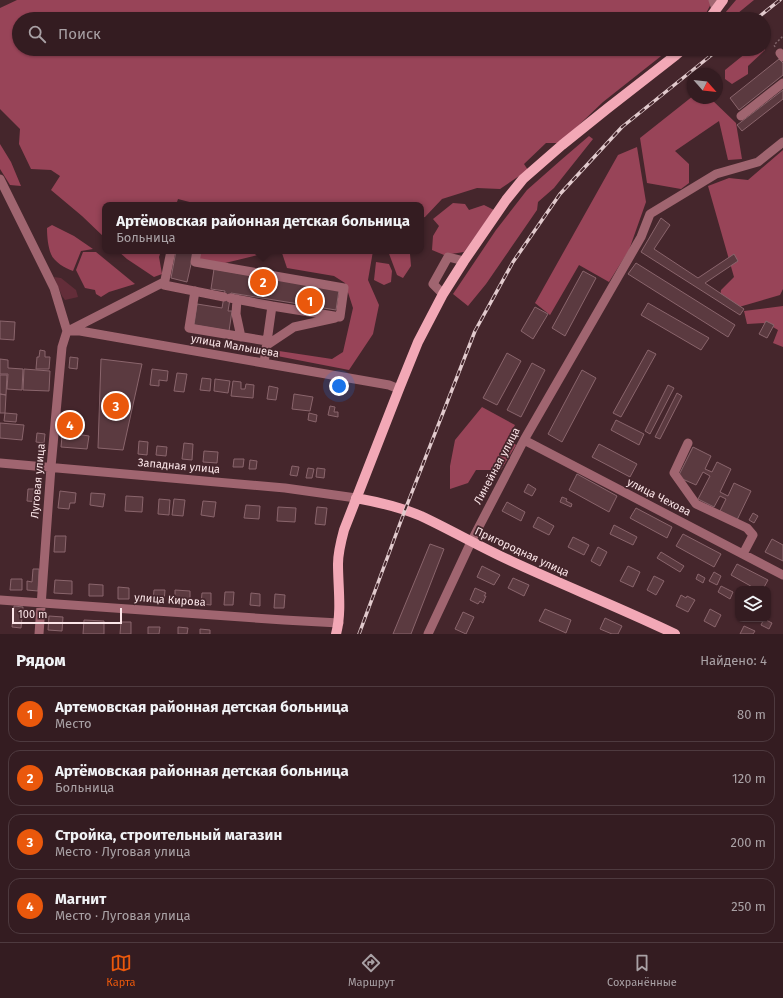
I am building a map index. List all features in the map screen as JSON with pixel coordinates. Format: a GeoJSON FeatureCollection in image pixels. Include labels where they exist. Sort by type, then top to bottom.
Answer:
{"type":"FeatureCollection","features":[{"type":"Feature","properties":{"kind":"main road"},"geometry":{"type":"LineString","coordinates":[[714,4],[723,0]]}},
{"type":"Feature","properties":{"kind":"main road"},"geometry":{"type":"LineString","coordinates":[[336,634],[339,623],[338,562],[344,530],[418,342],[443,294],[506,200],[523,179],[602,112],[675,56]]}},
{"type":"Feature","properties":{"kind":"main road","name":"Пригородная улица"},"geometry":{"type":"LineString","coordinates":[[356,498],[386,504],[421,516],[512,562],[637,616],[668,633]]}},
{"type":"Feature","properties":{"kind":"street"},"geometry":{"type":"LineString","coordinates":[[741,116],[783,82]]}},
{"type":"Feature","properties":{"kind":"street","name":"Линейная улица"},"geometry":{"type":"LineString","coordinates":[[428,634],[471,542],[524,440],[641,238],[650,214],[716,174],[758,162],[783,142]]}},
{"type":"Feature","properties":{"kind":"street"},"geometry":{"type":"LineString","coordinates":[[0,179],[54,288],[67,332],[164,282]]}},
{"type":"Feature","properties":{"kind":"street"},"geometry":{"type":"LineString","coordinates":[[164,282],[170,254]]}},
{"type":"Feature","properties":{"kind":"street"},"geometry":{"type":"LineString","coordinates":[[196,254],[195,262],[344,288],[340,317]]}},
{"type":"Feature","properties":{"kind":"street"},"geometry":{"type":"LineString","coordinates":[[443,294],[433,284],[448,257],[464,261]]}},
{"type":"Feature","properties":{"kind":"street"},"geometry":{"type":"LineString","coordinates":[[164,282],[164,285],[272,306],[340,317]]}},
{"type":"Feature","properties":{"kind":"street"},"geometry":{"type":"LineString","coordinates":[[195,291],[190,328],[267,343],[294,327],[340,317]]}},
{"type":"Feature","properties":{"kind":"street"},"geometry":{"type":"LineString","coordinates":[[230,298],[242,337]]}},
{"type":"Feature","properties":{"kind":"street"},"geometry":{"type":"LineString","coordinates":[[264,363],[272,306]]}},
{"type":"Feature","properties":{"kind":"street","name":"улица Малышева"},"geometry":{"type":"LineString","coordinates":[[67,332],[80,331],[389,385],[399,389]]}},
{"type":"Feature","properties":{"kind":"street","name":"Луговая улица"},"geometry":{"type":"LineString","coordinates":[[39,634],[51,467],[62,347],[67,332]]}},
{"type":"Feature","properties":{"kind":"street","name":"улица Чехова"},"geometry":{"type":"LineString","coordinates":[[524,440],[783,575]]}},
{"type":"Feature","properties":{"kind":"street"},"geometry":{"type":"LineString","coordinates":[[688,443],[674,473],[696,504],[749,525],[753,536],[743,554]]}},
{"type":"Feature","properties":{"kind":"street","name":"Западная улица"},"geometry":{"type":"LineString","coordinates":[[0,463],[286,488],[356,498]]}},
{"type":"Feature","properties":{"kind":"street","name":"улица Кирова"},"geometry":{"type":"LineString","coordinates":[[0,600],[339,623]]}},
{"type":"Feature","properties":{"kind":"path"},"geometry":{"type":"LineString","coordinates":[[781,55],[774,45],[783,36]]}},
{"type":"Feature","properties":{"kind":"shaded area"},"geometry":{"type":"Polygon","coordinates":[[[17,0],[713,0],[707,12],[12,12],[12,56],[661,56],[603,102],[560,143],[546,143],[524,164],[528,170],[500,189],[477,188],[442,199],[425,217],[424,202],[190,202],[178,199],[177,202],[102,202],[102,235],[51,190],[60,176],[51,170],[31,169],[19,144],[20,129],[0,109],[0,8],[17,0]]]}},
{"type":"Feature","properties":{"kind":"shaded area"},"geometry":{"type":"Polygon","coordinates":[[[736,0],[754,0],[739,12],[726,12],[736,0]]]}},
{"type":"Feature","properties":{"kind":"shaded area"},"geometry":{"type":"Polygon","coordinates":[[[742,56],[759,56],[748,66],[748,74],[732,84],[725,79],[725,70],[742,56]]]}},
{"type":"Feature","properties":{"kind":"shaded area"},"geometry":{"type":"Polygon","coordinates":[[[687,101],[687,104],[716,104],[736,123],[742,159],[728,160],[719,121],[675,151],[689,164],[689,183],[681,189],[647,183],[640,138],[687,101]]]}},
{"type":"Feature","properties":{"kind":"shaded area"},"geometry":{"type":"Polygon","coordinates":[[[589,136],[593,139],[554,188],[538,202],[537,210],[486,284],[468,306],[453,294],[496,230],[527,190],[589,136]]]}},
{"type":"Feature","properties":{"kind":"shaded area"},"geometry":{"type":"Polygon","coordinates":[[[0,144],[11,162],[21,186],[10,185],[0,169],[0,144]]]}},
{"type":"Feature","properties":{"kind":"shaded area"},"geometry":{"type":"Polygon","coordinates":[[[637,147],[646,202],[629,250],[609,282],[579,265],[550,315],[535,303],[618,155],[637,147]]]}},
{"type":"Feature","properties":{"kind":"shaded area"},"geometry":{"type":"Polygon","coordinates":[[[783,150],[783,289],[780,295],[739,307],[720,298],[721,290],[734,277],[708,186],[729,178],[748,180],[783,150]]]}},
{"type":"Feature","properties":{"kind":"shaded area"},"geometry":{"type":"Polygon","coordinates":[[[453,203],[465,204],[469,210],[484,205],[494,210],[464,252],[444,255],[432,250],[433,236],[439,226],[433,219],[453,203]]]}},
{"type":"Feature","properties":{"kind":"shaded area"},"geometry":{"type":"Polygon","coordinates":[[[52,225],[74,236],[93,249],[81,251],[73,271],[57,262],[52,257],[49,248],[47,228],[52,225]]]}},
{"type":"Feature","properties":{"kind":"shaded area"},"geometry":{"type":"Polygon","coordinates":[[[83,252],[96,252],[135,284],[109,292],[101,297],[96,294],[95,290],[85,288],[76,270],[83,252]]]}},
{"type":"Feature","properties":{"kind":"shaded area"},"geometry":{"type":"Polygon","coordinates":[[[121,254],[160,254],[159,257],[162,274],[154,277],[121,254]]]}},
{"type":"Feature","properties":{"kind":"shaded area"},"geometry":{"type":"Polygon","coordinates":[[[199,254],[262,254],[221,264],[198,259],[199,254]]]}},
{"type":"Feature","properties":{"kind":"shaded area"},"geometry":{"type":"Polygon","coordinates":[[[282,254],[372,254],[368,280],[379,305],[373,334],[349,370],[277,356],[279,351],[332,359],[343,352],[353,308],[345,283],[334,276],[287,268],[282,254]]]}},
{"type":"Feature","properties":{"kind":"shaded area"},"geometry":{"type":"Polygon","coordinates":[[[389,254],[410,254],[411,266],[403,278],[397,275],[389,254]]]}},
{"type":"Feature","properties":{"kind":"shaded area"},"geometry":{"type":"Polygon","coordinates":[[[376,262],[389,264],[392,271],[391,282],[384,285],[374,280],[376,262]]]}},
{"type":"Feature","properties":{"kind":"shaded area"},"geometry":{"type":"Polygon","coordinates":[[[54,277],[61,278],[76,290],[78,297],[65,300],[54,277]]]}},
{"type":"Feature","properties":{"kind":"shaded area"},"geometry":{"type":"Polygon","coordinates":[[[783,306],[783,347],[773,343],[778,330],[766,323],[747,324],[744,311],[783,306]]]}},
{"type":"Feature","properties":{"kind":"shaded area"},"geometry":{"type":"Polygon","coordinates":[[[482,407],[515,425],[508,438],[516,445],[501,470],[476,470],[468,483],[450,489],[450,466],[455,440],[482,407]]]}},
{"type":"Feature","properties":{"kind":"building"},"geometry":{"type":"Polygon","coordinates":[[[779,59],[783,63],[783,75],[739,110],[730,98],[779,59]]]}},
{"type":"Feature","properties":{"kind":"building"},"geometry":{"type":"Polygon","coordinates":[[[783,90],[783,99],[742,131],[737,125],[783,90]]]}},
{"type":"Feature","properties":{"kind":"building"},"geometry":{"type":"Polygon","coordinates":[[[661,218],[670,225],[654,249],[698,278],[734,254],[738,261],[705,283],[744,309],[740,315],[641,252],[661,218]]]}},
{"type":"Feature","properties":{"kind":"building"},"geometry":{"type":"Polygon","coordinates":[[[175,254],[193,254],[187,282],[171,278],[175,254]]]}},
{"type":"Feature","properties":{"kind":"building"},"geometry":{"type":"Polygon","coordinates":[[[636,263],[735,325],[728,337],[628,274],[636,263]]]}},
{"type":"Feature","properties":{"kind":"building"},"geometry":{"type":"Polygon","coordinates":[[[214,269],[339,290],[336,310],[231,293],[228,311],[232,311],[229,331],[194,325],[197,304],[222,308],[225,291],[211,289],[214,269]]]}},
{"type":"Feature","properties":{"kind":"building"},"geometry":{"type":"Polygon","coordinates":[[[583,271],[596,278],[565,336],[552,328],[583,271]]]}},
{"type":"Feature","properties":{"kind":"building"},"geometry":{"type":"Polygon","coordinates":[[[648,303],[709,338],[701,350],[641,315],[648,303]]]}},
{"type":"Feature","properties":{"kind":"building"},"geometry":{"type":"Polygon","coordinates":[[[535,307],[548,314],[533,339],[521,331],[535,307]]]}},
{"type":"Feature","properties":{"kind":"building"},"geometry":{"type":"Polygon","coordinates":[[[0,321],[15,322],[14,340],[0,339],[0,321]]]}},
{"type":"Feature","properties":{"kind":"building"},"geometry":{"type":"Polygon","coordinates":[[[766,321],[774,325],[767,338],[759,334],[766,321]]]}},
{"type":"Feature","properties":{"kind":"building"},"geometry":{"type":"Polygon","coordinates":[[[40,350],[45,351],[45,357],[50,357],[49,369],[36,369],[37,357],[39,357],[40,350]]]}},
{"type":"Feature","properties":{"kind":"building"},"geometry":{"type":"Polygon","coordinates":[[[648,350],[656,354],[621,417],[613,413],[648,350]]]}},
{"type":"Feature","properties":{"kind":"building"},"geometry":{"type":"Polygon","coordinates":[[[507,353],[521,361],[497,405],[483,398],[507,353]]]}},
{"type":"Feature","properties":{"kind":"building"},"geometry":{"type":"Polygon","coordinates":[[[70,357],[78,358],[77,369],[69,368],[70,357]]]}},
{"type":"Feature","properties":{"kind":"building"},"geometry":{"type":"Polygon","coordinates":[[[0,359],[8,360],[8,368],[23,369],[22,390],[7,389],[8,374],[0,374],[0,359]]]}},
{"type":"Feature","properties":{"kind":"building"},"geometry":{"type":"Polygon","coordinates":[[[101,359],[142,364],[123,450],[98,448],[101,359]]]}},
{"type":"Feature","properties":{"kind":"building"},"geometry":{"type":"Polygon","coordinates":[[[532,363],[545,370],[521,417],[507,410],[532,363]]]}},
{"type":"Feature","properties":{"kind":"building"},"geometry":{"type":"Polygon","coordinates":[[[24,369],[50,371],[49,391],[23,390],[24,369]]]}},
{"type":"Feature","properties":{"kind":"building"},"geometry":{"type":"Polygon","coordinates":[[[152,369],[168,371],[167,381],[159,380],[159,386],[150,385],[152,369]]]}},
{"type":"Feature","properties":{"kind":"building"},"geometry":{"type":"Polygon","coordinates":[[[582,370],[596,378],[562,442],[548,434],[582,370]]]}},
{"type":"Feature","properties":{"kind":"building"},"geometry":{"type":"Polygon","coordinates":[[[177,373],[187,374],[184,392],[174,391],[177,373]]]}},
{"type":"Feature","properties":{"kind":"building"},"geometry":{"type":"Polygon","coordinates":[[[0,375],[7,375],[6,395],[0,394],[0,375]]]}},
{"type":"Feature","properties":{"kind":"building"},"geometry":{"type":"Polygon","coordinates":[[[202,378],[211,379],[210,391],[200,390],[202,378]]]}},
{"type":"Feature","properties":{"kind":"building"},"geometry":{"type":"Polygon","coordinates":[[[215,379],[230,381],[228,393],[214,391],[215,379]]]}},
{"type":"Feature","properties":{"kind":"building"},"geometry":{"type":"Polygon","coordinates":[[[233,381],[241,382],[241,389],[245,389],[246,384],[254,385],[253,398],[231,396],[233,381]]]}},
{"type":"Feature","properties":{"kind":"building"},"geometry":{"type":"Polygon","coordinates":[[[668,385],[674,388],[650,434],[645,431],[668,385]]]}},
{"type":"Feature","properties":{"kind":"building"},"geometry":{"type":"Polygon","coordinates":[[[269,386],[278,388],[276,400],[267,399],[269,386]]]}},
{"type":"Feature","properties":{"kind":"building"},"geometry":{"type":"Polygon","coordinates":[[[677,393],[682,396],[660,439],[655,437],[677,393]]]}},
{"type":"Feature","properties":{"kind":"building"},"geometry":{"type":"Polygon","coordinates":[[[0,394],[6,395],[5,413],[0,413],[0,394]]]}},
{"type":"Feature","properties":{"kind":"building"},"geometry":{"type":"Polygon","coordinates":[[[294,394],[313,397],[310,411],[292,409],[294,394]]]}},
{"type":"Feature","properties":{"kind":"building"},"geometry":{"type":"Polygon","coordinates":[[[330,406],[335,407],[334,412],[338,412],[338,417],[328,415],[330,406]]]}},
{"type":"Feature","properties":{"kind":"building"},"geometry":{"type":"Polygon","coordinates":[[[5,413],[17,414],[16,422],[4,421],[5,413]]]}},
{"type":"Feature","properties":{"kind":"building"},"geometry":{"type":"Polygon","coordinates":[[[309,413],[317,415],[316,422],[308,420],[309,413]]]}},
{"type":"Feature","properties":{"kind":"building"},"geometry":{"type":"Polygon","coordinates":[[[64,414],[78,415],[76,434],[89,436],[87,449],[61,447],[64,414]]]}},
{"type":"Feature","properties":{"kind":"building"},"geometry":{"type":"Polygon","coordinates":[[[616,420],[644,434],[639,445],[611,430],[616,420]]]}},
{"type":"Feature","properties":{"kind":"building"},"geometry":{"type":"Polygon","coordinates":[[[0,423],[24,425],[22,440],[0,438],[0,423]]]}},
{"type":"Feature","properties":{"kind":"building"},"geometry":{"type":"Polygon","coordinates":[[[37,433],[45,434],[44,443],[36,442],[37,433]]]}},
{"type":"Feature","properties":{"kind":"building"},"geometry":{"type":"Polygon","coordinates":[[[139,441],[148,442],[147,455],[138,454],[139,441]]]}},
{"type":"Feature","properties":{"kind":"building"},"geometry":{"type":"Polygon","coordinates":[[[184,443],[193,444],[192,460],[182,459],[184,443]]]}},
{"type":"Feature","properties":{"kind":"building"},"geometry":{"type":"Polygon","coordinates":[[[599,444],[637,464],[630,477],[592,457],[599,444]]]}},
{"type":"Feature","properties":{"kind":"building"},"geometry":{"type":"Polygon","coordinates":[[[157,446],[167,447],[166,456],[156,455],[157,446]]]}},
{"type":"Feature","properties":{"kind":"building"},"geometry":{"type":"Polygon","coordinates":[[[693,447],[711,456],[705,469],[712,472],[717,462],[731,469],[720,492],[728,496],[734,483],[751,491],[737,520],[720,511],[726,499],[720,496],[714,507],[698,499],[710,476],[703,472],[696,485],[678,477],[693,447]]]}},
{"type":"Feature","properties":{"kind":"building"},"geometry":{"type":"Polygon","coordinates":[[[204,451],[218,452],[217,463],[203,462],[204,451]]]}},
{"type":"Feature","properties":{"kind":"building"},"geometry":{"type":"Polygon","coordinates":[[[234,459],[244,459],[243,467],[233,467],[234,459]]]}},
{"type":"Feature","properties":{"kind":"building"},"geometry":{"type":"Polygon","coordinates":[[[250,460],[257,461],[256,469],[249,469],[250,460]]]}},
{"type":"Feature","properties":{"kind":"building"},"geometry":{"type":"Polygon","coordinates":[[[292,466],[299,467],[297,476],[290,475],[292,466]]]}},
{"type":"Feature","properties":{"kind":"building"},"geometry":{"type":"Polygon","coordinates":[[[308,468],[314,469],[312,478],[306,478],[308,468]]]}},
{"type":"Feature","properties":{"kind":"building"},"geometry":{"type":"Polygon","coordinates":[[[317,468],[325,469],[324,478],[316,477],[317,468]]]}},
{"type":"Feature","properties":{"kind":"building"},"geometry":{"type":"Polygon","coordinates":[[[577,474],[617,496],[609,512],[569,490],[577,474]]]}},
{"type":"Feature","properties":{"kind":"building"},"geometry":{"type":"Polygon","coordinates":[[[528,484],[536,489],[532,496],[524,492],[528,484]]]}},
{"type":"Feature","properties":{"kind":"building"},"geometry":{"type":"Polygon","coordinates":[[[28,489],[40,489],[39,502],[27,501],[28,489]]]}},
{"type":"Feature","properties":{"kind":"building"},"geometry":{"type":"Polygon","coordinates":[[[60,491],[76,493],[75,503],[70,503],[69,509],[58,508],[60,491]]]}},
{"type":"Feature","properties":{"kind":"building"},"geometry":{"type":"Polygon","coordinates":[[[91,493],[105,494],[103,507],[90,505],[91,493]]]}},
{"type":"Feature","properties":{"kind":"building"},"geometry":{"type":"Polygon","coordinates":[[[126,496],[143,497],[142,512],[125,511],[126,496]]]}},
{"type":"Feature","properties":{"kind":"building"},"geometry":{"type":"Polygon","coordinates":[[[562,497],[567,499],[566,501],[572,504],[571,507],[560,502],[562,497]]]}},
{"type":"Feature","properties":{"kind":"building"},"geometry":{"type":"Polygon","coordinates":[[[159,499],[170,500],[169,515],[158,514],[159,499]]]}},
{"type":"Feature","properties":{"kind":"building"},"geometry":{"type":"Polygon","coordinates":[[[174,499],[185,500],[183,516],[172,515],[174,499]]]}},
{"type":"Feature","properties":{"kind":"building"},"geometry":{"type":"Polygon","coordinates":[[[203,501],[216,502],[214,517],[201,515],[203,501]]]}},
{"type":"Feature","properties":{"kind":"building"},"geometry":{"type":"Polygon","coordinates":[[[507,502],[525,512],[521,521],[502,511],[507,502]]]}},
{"type":"Feature","properties":{"kind":"building"},"geometry":{"type":"Polygon","coordinates":[[[246,505],[260,506],[259,519],[244,518],[246,505]]]}},
{"type":"Feature","properties":{"kind":"building"},"geometry":{"type":"Polygon","coordinates":[[[278,507],[296,508],[295,522],[277,521],[278,507]]]}},
{"type":"Feature","properties":{"kind":"building"},"geometry":{"type":"Polygon","coordinates":[[[317,507],[327,508],[325,525],[315,524],[317,507]]]}},
{"type":"Feature","properties":{"kind":"building"},"geometry":{"type":"Polygon","coordinates":[[[636,508],[672,527],[667,538],[630,518],[636,508]]]}},
{"type":"Feature","properties":{"kind":"building"},"geometry":{"type":"Polygon","coordinates":[[[753,513],[758,516],[754,523],[749,520],[753,513]]]}},
{"type":"Feature","properties":{"kind":"building"},"geometry":{"type":"Polygon","coordinates":[[[538,517],[554,526],[549,535],[533,527],[538,517]]]}},
{"type":"Feature","properties":{"kind":"building"},"geometry":{"type":"Polygon","coordinates":[[[614,525],[637,537],[633,545],[610,534],[614,525]]]}},
{"type":"Feature","properties":{"kind":"building"},"geometry":{"type":"Polygon","coordinates":[[[683,534],[721,554],[714,567],[676,546],[683,534]]]}},
{"type":"Feature","properties":{"kind":"building"},"geometry":{"type":"Polygon","coordinates":[[[55,536],[66,536],[65,552],[54,552],[55,536]]]}},
{"type":"Feature","properties":{"kind":"building"},"geometry":{"type":"Polygon","coordinates":[[[573,537],[589,545],[584,555],[568,547],[573,537]]]}},
{"type":"Feature","properties":{"kind":"building"},"geometry":{"type":"Polygon","coordinates":[[[772,539],[783,545],[783,561],[765,552],[772,539]]]}},
{"type":"Feature","properties":{"kind":"building"},"geometry":{"type":"Polygon","coordinates":[[[430,544],[444,549],[411,634],[393,634],[430,544]]]}},
{"type":"Feature","properties":{"kind":"building"},"geometry":{"type":"Polygon","coordinates":[[[598,547],[607,552],[600,566],[591,561],[598,547]]]}},
{"type":"Feature","properties":{"kind":"building"},"geometry":{"type":"Polygon","coordinates":[[[661,552],[684,566],[680,572],[657,558],[661,552]]]}},
{"type":"Feature","properties":{"kind":"building"},"geometry":{"type":"Polygon","coordinates":[[[737,564],[768,580],[765,586],[751,586],[731,575],[737,564]]]}},
{"type":"Feature","properties":{"kind":"building"},"geometry":{"type":"Polygon","coordinates":[[[482,566],[500,575],[494,585],[477,577],[482,566]]]}},
{"type":"Feature","properties":{"kind":"building"},"geometry":{"type":"Polygon","coordinates":[[[628,566],[640,572],[633,587],[620,581],[628,566]]]}},
{"type":"Feature","properties":{"kind":"building"},"geometry":{"type":"Polygon","coordinates":[[[33,569],[39,569],[38,591],[27,590],[27,581],[32,582],[33,569]]]}},
{"type":"Feature","properties":{"kind":"building"},"geometry":{"type":"Polygon","coordinates":[[[714,572],[721,576],[717,585],[709,581],[714,572]]]}},
{"type":"Feature","properties":{"kind":"building"},"geometry":{"type":"Polygon","coordinates":[[[698,574],[705,578],[703,583],[696,579],[698,574]]]}},
{"type":"Feature","properties":{"kind":"building"},"geometry":{"type":"Polygon","coordinates":[[[654,576],[664,581],[656,595],[647,590],[654,576]]]}},
{"type":"Feature","properties":{"kind":"building"},"geometry":{"type":"Polygon","coordinates":[[[513,578],[529,585],[524,596],[508,588],[513,578]]]}},
{"type":"Feature","properties":{"kind":"building"},"geometry":{"type":"Polygon","coordinates":[[[11,579],[22,579],[22,590],[10,590],[11,579]]]}},
{"type":"Feature","properties":{"kind":"building"},"geometry":{"type":"Polygon","coordinates":[[[55,580],[72,581],[72,594],[54,593],[55,580]]]}},
{"type":"Feature","properties":{"kind":"building"},"geometry":{"type":"Polygon","coordinates":[[[89,584],[103,585],[103,596],[89,596],[89,584]]]}},
{"type":"Feature","properties":{"kind":"building"},"geometry":{"type":"Polygon","coordinates":[[[721,586],[733,592],[730,599],[718,592],[721,586]]]}},
{"type":"Feature","properties":{"kind":"building"},"geometry":{"type":"Polygon","coordinates":[[[118,587],[129,588],[129,599],[118,599],[118,587]]]}},
{"type":"Feature","properties":{"kind":"building"},"geometry":{"type":"Polygon","coordinates":[[[475,588],[486,593],[483,603],[480,601],[478,604],[470,600],[475,588]]]}},
{"type":"Feature","properties":{"kind":"building"},"geometry":{"type":"Polygon","coordinates":[[[154,590],[165,590],[164,602],[153,601],[154,590]]]}},
{"type":"Feature","properties":{"kind":"building"},"geometry":{"type":"Polygon","coordinates":[[[175,590],[190,591],[190,603],[175,602],[175,590]]]}},
{"type":"Feature","properties":{"kind":"building"},"geometry":{"type":"Polygon","coordinates":[[[225,592],[234,592],[233,605],[224,605],[225,592]]]}},
{"type":"Feature","properties":{"kind":"building"},"geometry":{"type":"Polygon","coordinates":[[[202,593],[211,593],[211,605],[201,604],[202,593]]]}},
{"type":"Feature","properties":{"kind":"building"},"geometry":{"type":"Polygon","coordinates":[[[251,593],[260,594],[260,606],[250,605],[251,593]]]}},
{"type":"Feature","properties":{"kind":"building"},"geometry":{"type":"Polygon","coordinates":[[[275,594],[285,595],[284,608],[274,608],[275,594]]]}},
{"type":"Feature","properties":{"kind":"building"},"geometry":{"type":"Polygon","coordinates":[[[681,595],[695,600],[688,612],[676,606],[681,595]]]}},
{"type":"Feature","properties":{"kind":"building"},"geometry":{"type":"Polygon","coordinates":[[[14,606],[23,607],[21,628],[12,627],[14,606]]]}},
{"type":"Feature","properties":{"kind":"building"},"geometry":{"type":"Polygon","coordinates":[[[545,609],[571,620],[566,633],[539,621],[545,609]]]}},
{"type":"Feature","properties":{"kind":"building"},"geometry":{"type":"Polygon","coordinates":[[[710,609],[721,615],[715,627],[704,621],[710,609]]]}},
{"type":"Feature","properties":{"kind":"building"},"geometry":{"type":"Polygon","coordinates":[[[463,612],[474,617],[466,634],[455,629],[463,612]]]}},
{"type":"Feature","properties":{"kind":"building"},"geometry":{"type":"Polygon","coordinates":[[[49,616],[63,617],[62,631],[48,630],[49,616]]]}},
{"type":"Feature","properties":{"kind":"building"},"geometry":{"type":"Polygon","coordinates":[[[605,618],[622,626],[618,634],[612,634],[600,629],[605,618]]]}},
{"type":"Feature","properties":{"kind":"building"},"geometry":{"type":"Polygon","coordinates":[[[84,620],[104,621],[104,634],[83,634],[84,620]]]}},
{"type":"Feature","properties":{"kind":"building"},"geometry":{"type":"Polygon","coordinates":[[[121,622],[131,622],[131,634],[120,634],[121,622]]]}},
{"type":"Feature","properties":{"kind":"building"},"geometry":{"type":"Polygon","coordinates":[[[762,622],[772,623],[769,629],[761,625],[762,622]]]}},
{"type":"Feature","properties":{"kind":"building"},"geometry":{"type":"Polygon","coordinates":[[[744,626],[755,631],[753,634],[740,634],[744,626]]]}},
{"type":"Feature","properties":{"kind":"building"},"geometry":{"type":"Polygon","coordinates":[[[148,627],[160,627],[159,634],[148,634],[148,627]]]}},
{"type":"Feature","properties":{"kind":"building"},"geometry":{"type":"Polygon","coordinates":[[[178,627],[188,628],[187,634],[178,634],[178,627]]]}},
{"type":"Feature","properties":{"kind":"building"},"geometry":{"type":"Polygon","coordinates":[[[200,629],[210,630],[210,634],[200,634],[200,629]]]}},
{"type":"Feature","properties":{"kind":"railway"},"geometry":{"type":"LineString","coordinates":[[765,12],[780,0]]}},
{"type":"Feature","properties":{"kind":"railway"},"geometry":{"type":"LineString","coordinates":[[359,634],[405,510],[475,331],[513,262],[560,194],[622,127],[710,56]]}},
{"type":"Feature","properties":{"kind":"place","name":"Артёмовская районная детская больница"},"geometry":{"type":"Point","coordinates":[263,282]}},
{"type":"Feature","properties":{"kind":"place","name":"Артемовская районная детская больница"},"geometry":{"type":"Point","coordinates":[310,301]}},
{"type":"Feature","properties":{"kind":"place","name":"Стройка, строительный магазин"},"geometry":{"type":"Point","coordinates":[116,406]}},
{"type":"Feature","properties":{"kind":"place","name":"Магнит"},"geometry":{"type":"Point","coordinates":[70,425]}}]}
